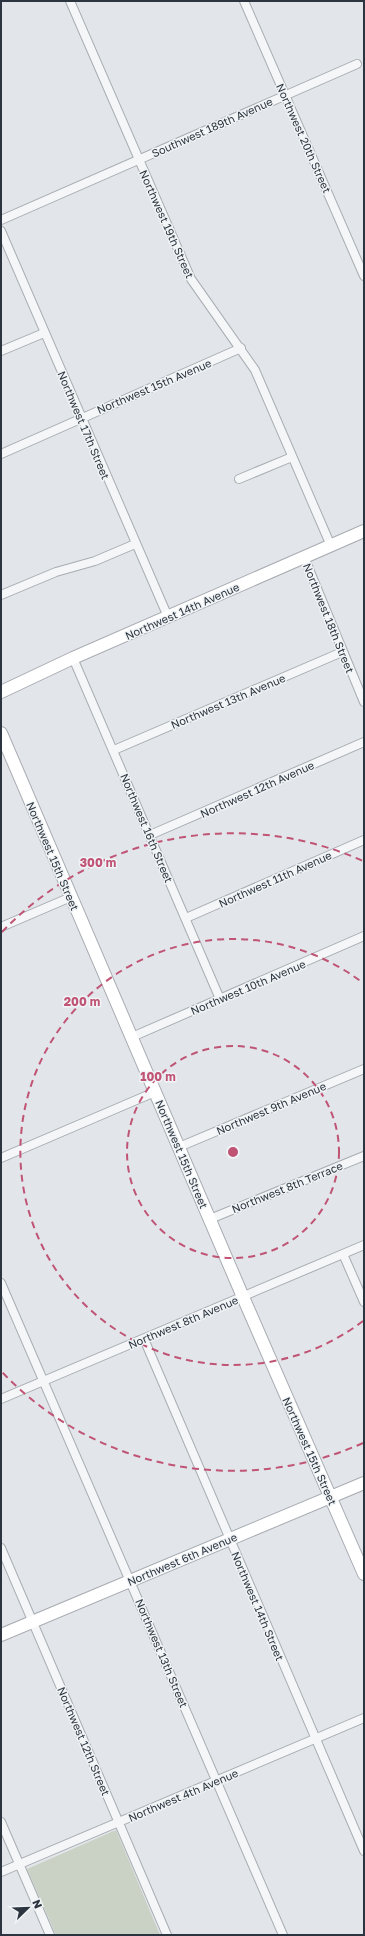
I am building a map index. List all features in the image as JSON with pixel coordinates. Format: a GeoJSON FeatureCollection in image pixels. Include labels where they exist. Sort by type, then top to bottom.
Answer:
{"type":"FeatureCollection","features":[{"type":"Feature","properties":{"kind":"street","name":"Northwest 19th Street"},"geometry":{"type":"LineString","coordinates":[[70,1],[191,279],[241,348],[255,370],[331,546]]}},
{"type":"Feature","properties":{"kind":"street","name":"Northwest 20th Street"},"geometry":{"type":"LineString","coordinates":[[244,1],[364,276]]}},
{"type":"Feature","properties":{"kind":"street","name":"Southwest 189th Avenue"},"geometry":{"type":"LineString","coordinates":[[1,220],[284,94],[357,64]]}},
{"type":"Feature","properties":{"kind":"street","name":"Northwest 17th Street"},"geometry":{"type":"LineString","coordinates":[[1,231],[168,617]]}},
{"type":"Feature","properties":{"kind":"street"},"geometry":{"type":"LineString","coordinates":[[1,351],[44,333]]}},
{"type":"Feature","properties":{"kind":"street","name":"Northwest 15th Avenue"},"geometry":{"type":"LineString","coordinates":[[1,454],[81,417],[241,348]]}},
{"type":"Feature","properties":{"kind":"street"},"geometry":{"type":"LineString","coordinates":[[239,479],[292,457]]}},
{"type":"Feature","properties":{"kind":"street","name":"Northwest 14th Avenue"},"geometry":{"type":"LineString","coordinates":[[1,692],[73,658],[364,531]]}},
{"type":"Feature","properties":{"kind":"street"},"geometry":{"type":"LineString","coordinates":[[1,595],[56,572],[95,561],[136,544]]}},
{"type":"Feature","properties":{"kind":"street","name":"Northwest 18th Street"},"geometry":{"type":"LineString","coordinates":[[304,557],[342,652],[364,702]]}},
{"type":"Feature","properties":{"kind":"street","name":"Northwest 13th Avenue"},"geometry":{"type":"LineString","coordinates":[[114,750],[342,652]]}},
{"type":"Feature","properties":{"kind":"street","name":"Northwest 16th Street"},"geometry":{"type":"LineString","coordinates":[[73,658],[114,750],[220,999]]}},
{"type":"Feature","properties":{"kind":"street","name":"Northwest 15th Street"},"geometry":{"type":"LineString","coordinates":[[1,733],[243,1297],[364,1574]]}},
{"type":"Feature","properties":{"kind":"street","name":"Northwest 12th Avenue"},"geometry":{"type":"LineString","coordinates":[[150,835],[364,742]]}},
{"type":"Feature","properties":{"kind":"street","name":"Northwest 11th Avenue"},"geometry":{"type":"LineString","coordinates":[[186,918],[364,840]]}},
{"type":"Feature","properties":{"kind":"street"},"geometry":{"type":"LineString","coordinates":[[1,926],[71,897]]}},
{"type":"Feature","properties":{"kind":"street","name":"Northwest 10th Avenue"},"geometry":{"type":"LineString","coordinates":[[132,1037],[364,936]]}},
{"type":"Feature","properties":{"kind":"street","name":"Northwest 9th Avenue"},"geometry":{"type":"LineString","coordinates":[[179,1147],[364,1069]]}},
{"type":"Feature","properties":{"kind":"street"},"geometry":{"type":"LineString","coordinates":[[1,1158],[155,1092]]}},
{"type":"Feature","properties":{"kind":"street","name":"Northwest 8th Terrace"},"geometry":{"type":"LineString","coordinates":[[210,1219],[364,1156]]}},
{"type":"Feature","properties":{"kind":"street","name":"Northwest 8th Avenue"},"geometry":{"type":"LineString","coordinates":[[1,1399],[364,1245]]}},
{"type":"Feature","properties":{"kind":"street"},"geometry":{"type":"LineString","coordinates":[[343,1254],[364,1302]]}},
{"type":"Feature","properties":{"kind":"street","name":"Northwest 13th Street"},"geometry":{"type":"LineString","coordinates":[[1,1283],[218,1781],[283,1935]]}},
{"type":"Feature","properties":{"kind":"street","name":"Northwest 14th Street"},"geometry":{"type":"LineString","coordinates":[[144,1339],[364,1851]]}},
{"type":"Feature","properties":{"kind":"street","name":"Northwest 6th Avenue"},"geometry":{"type":"LineString","coordinates":[[1,1634],[364,1483]]}},
{"type":"Feature","properties":{"kind":"street","name":"Northwest 12th Street"},"geometry":{"type":"LineString","coordinates":[[1,1548],[167,1935]]}},
{"type":"Feature","properties":{"kind":"street","name":"Northwest 4th Avenue"},"geometry":{"type":"LineString","coordinates":[[1,1872],[364,1718]]}},
{"type":"Feature","properties":{"kind":"street"},"geometry":{"type":"LineString","coordinates":[[1,1822],[50,1935]]}},
{"type":"Feature","properties":{"kind":"green space"},"geometry":{"type":"Polygon","coordinates":[[[116,1830],[160,1935],[56,1935],[27,1869],[116,1830]]]}}]}
